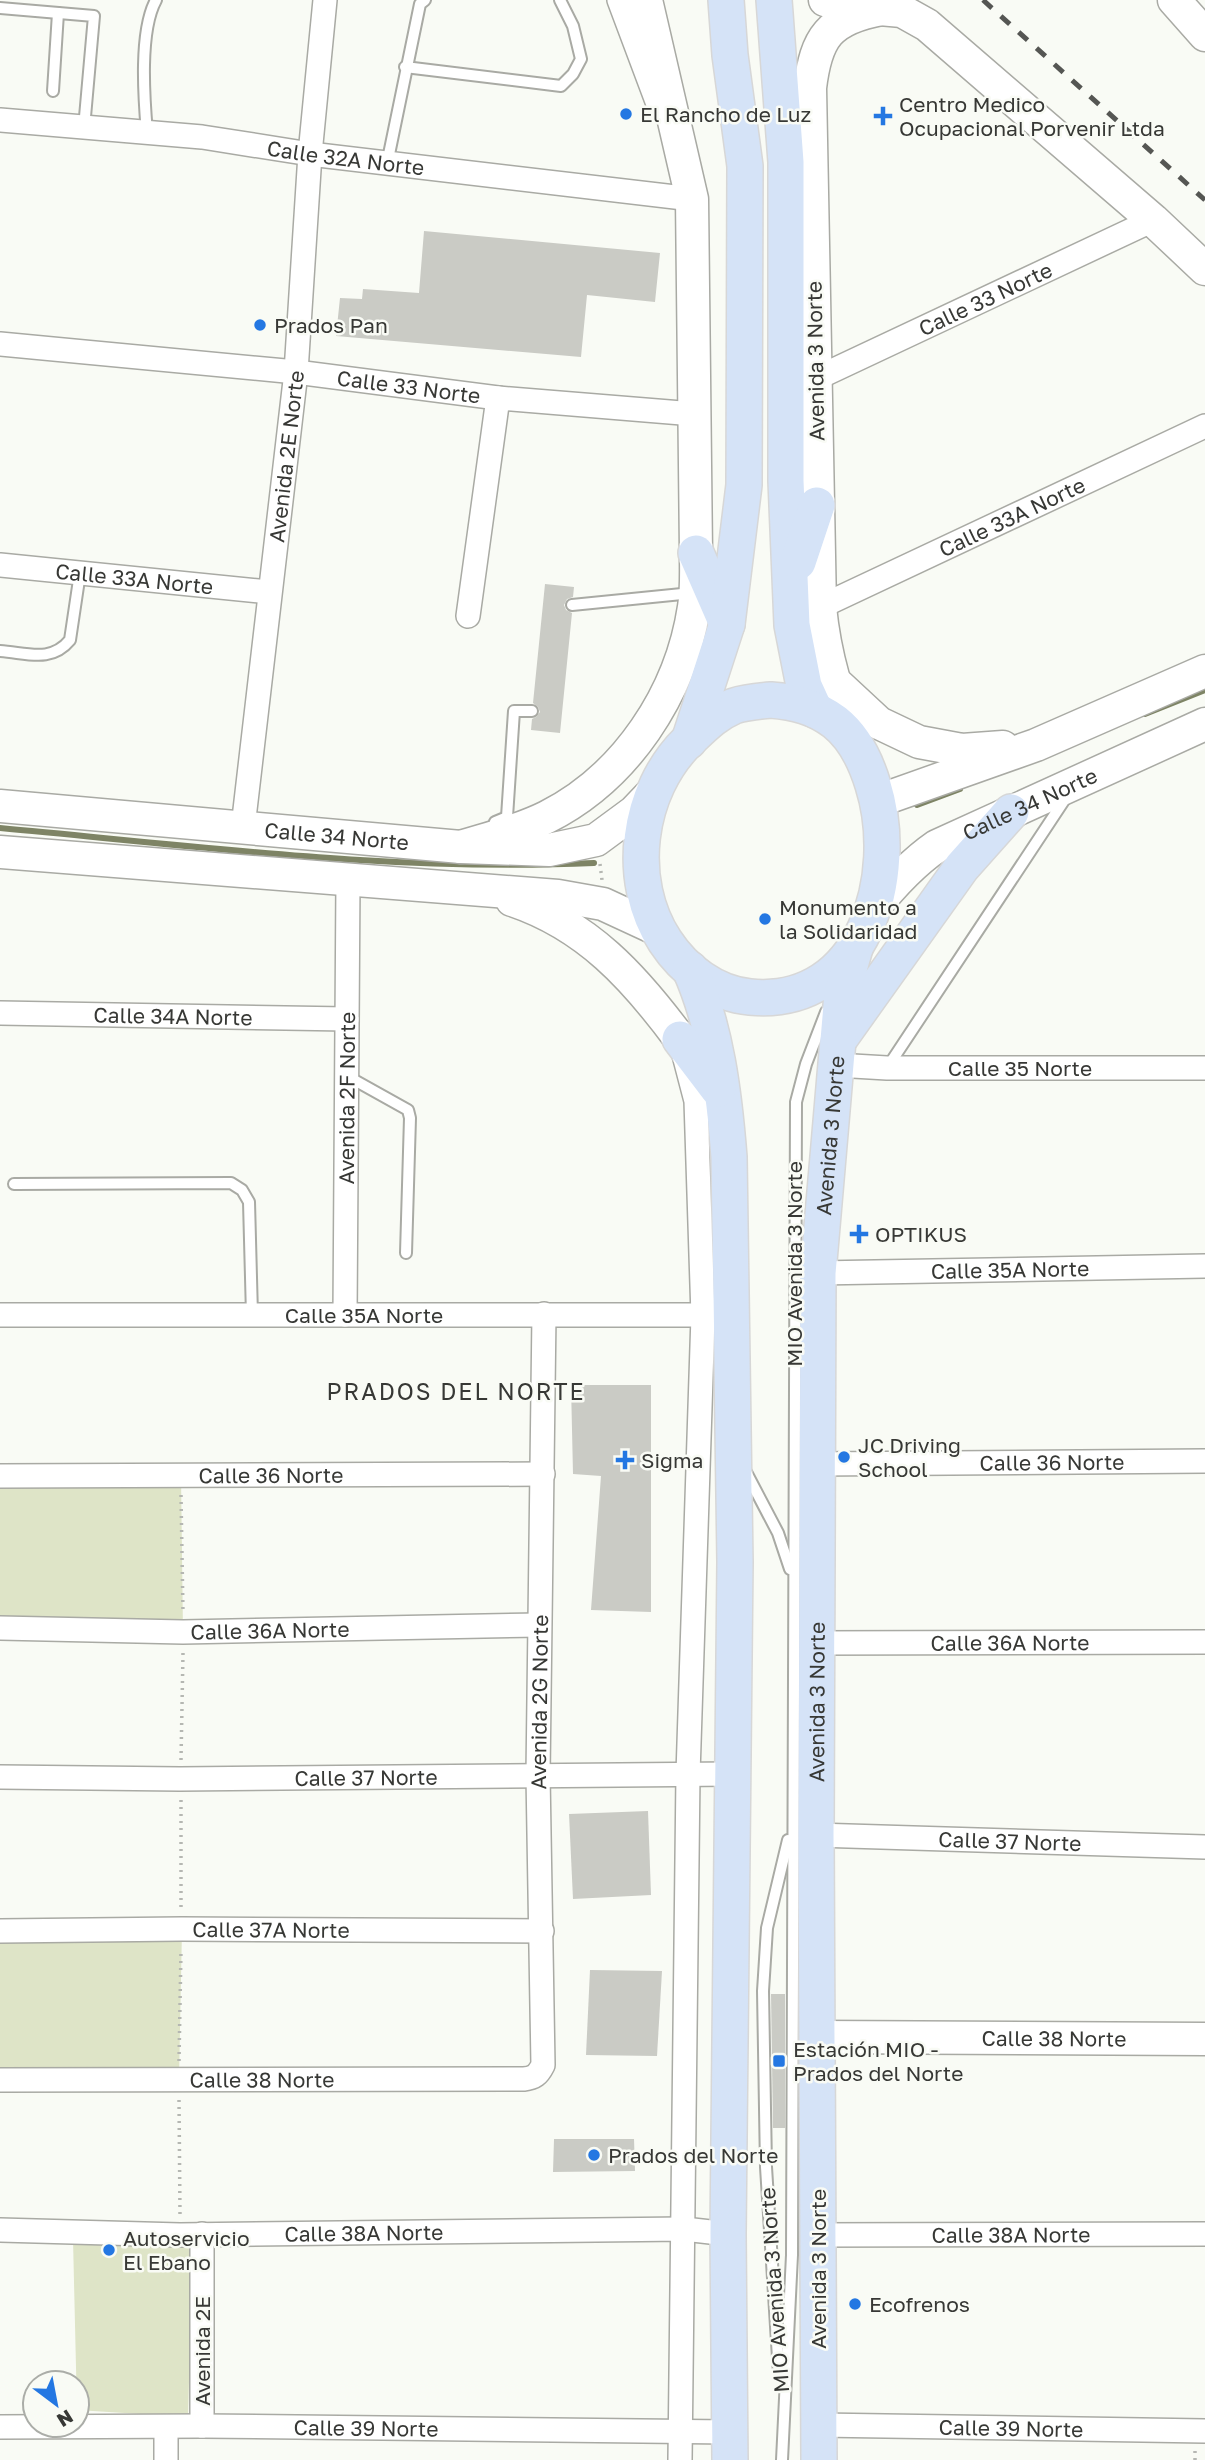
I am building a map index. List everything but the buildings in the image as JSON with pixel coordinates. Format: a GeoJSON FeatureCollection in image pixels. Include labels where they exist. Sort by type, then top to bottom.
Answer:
{"type":"FeatureCollection","features":[{"type":"Feature","properties":{"kind":"main road"},"geometry":{"type":"LineString","coordinates":[[688,741],[727,624],[744,485],[746,166],[730,55],[726,0]]}},
{"type":"Feature","properties":{"kind":"main road","name":"Avenida 3 Norte"},"geometry":{"type":"LineString","coordinates":[[774,0],[786,162],[786,481],[794,646],[804,686],[815,710],[836,723],[856,746],[869,772],[878,801],[883,843],[880,882],[873,909],[851,954],[842,994],[818,1273],[816,1643],[804,1828],[818,2037],[819,2460]]}},
{"type":"Feature","properties":{"kind":"main road"},"geometry":{"type":"LineString","coordinates":[[791,582],[817,505]]}},
{"type":"Feature","properties":{"kind":"main road"},"geometry":{"type":"LineString","coordinates":[[696,553],[727,624]]}},
{"type":"Feature","properties":{"kind":"main road"},"geometry":{"type":"LineString","coordinates":[[815,710],[782,701],[748,702],[722,712],[702,726],[681,748],[654,791],[645,816],[641,850],[642,879],[646,900],[657,929],[673,954],[711,985],[736,996],[770,999],[803,992],[835,972],[851,954]]}},
{"type":"Feature","properties":{"kind":"main road"},"geometry":{"type":"LineString","coordinates":[[837,1053],[962,867],[1011,813]]}},
{"type":"Feature","properties":{"kind":"main road"},"geometry":{"type":"LineString","coordinates":[[690,969],[701,994],[724,1097],[729,1170],[716,1316],[735,1451],[728,2234],[730,2446]]}},
{"type":"Feature","properties":{"kind":"main road"},"geometry":{"type":"LineString","coordinates":[[680,1039],[724,1097]]}},
{"type":"Feature","properties":{"kind":"street","name":"Avenida 2E Norte"},"geometry":{"type":"LineString","coordinates":[[243,827],[296,372],[310,155],[325,0]]}},
{"type":"Feature","properties":{"kind":"street"},"geometry":{"type":"LineString","coordinates":[[619,0],[692,199]]}},
{"type":"Feature","properties":{"kind":"street"},"geometry":{"type":"LineString","coordinates":[[452,846],[514,832],[548,817],[610,772],[635,744],[657,713],[674,679],[694,606],[696,553],[692,199],[646,0]]}},
{"type":"Feature","properties":{"kind":"street"},"geometry":{"type":"LineString","coordinates":[[825,0],[846,6],[902,11],[928,24],[1153,219],[1205,269]]}},
{"type":"Feature","properties":{"kind":"street"},"geometry":{"type":"LineString","coordinates":[[1174,0],[1205,35]]}},
{"type":"Feature","properties":{"kind":"street","name":"Avenida 3 Norte"},"geometry":{"type":"LineString","coordinates":[[856,746],[832,679],[823,644],[820,607],[810,88],[813,58],[824,38],[834,27],[856,14],[881,9]]}},
{"type":"Feature","properties":{"kind":"street","name":"Calle 32A Norte"},"geometry":{"type":"LineString","coordinates":[[0,120],[202,137],[310,155],[692,199]]}},
{"type":"Feature","properties":{"kind":"street","name":"Calle 33 Norte"},"geometry":{"type":"LineString","coordinates":[[817,378],[1153,219]]}},
{"type":"Feature","properties":{"kind":"street","name":"Calle 33 Norte"},"geometry":{"type":"LineString","coordinates":[[0,345],[296,372],[498,398],[694,414]]}},
{"type":"Feature","properties":{"kind":"street"},"geometry":{"type":"LineString","coordinates":[[468,616],[498,398]]}},
{"type":"Feature","properties":{"kind":"street","name":"Calle 33A Norte"},"geometry":{"type":"LineString","coordinates":[[820,607],[1205,426]]}},
{"type":"Feature","properties":{"kind":"street","name":"Calle 33A Norte"},"geometry":{"type":"LineString","coordinates":[[0,565],[269,592]]}},
{"type":"Feature","properties":{"kind":"street"},"geometry":{"type":"LineString","coordinates":[[878,801],[1036,745],[1205,671]]}},
{"type":"Feature","properties":{"kind":"street"},"geometry":{"type":"LineString","coordinates":[[832,679],[879,723],[919,742],[962,750],[1036,745]]}},
{"type":"Feature","properties":{"kind":"street","name":"Calle 34 Norte"},"geometry":{"type":"LineString","coordinates":[[873,909],[895,881],[918,859],[937,846],[1205,723]]}},
{"type":"Feature","properties":{"kind":"street","name":"Calle 34 Norte"},"geometry":{"type":"LineString","coordinates":[[0,806],[452,846],[549,850],[596,840],[634,812],[654,791]]}},
{"type":"Feature","properties":{"kind":"street","name":"Calle 34 Norte"},"geometry":{"type":"LineString","coordinates":[[0,852],[558,896],[603,904],[657,929]]}},
{"type":"Feature","properties":{"kind":"street","name":"Avenida 2F Norte"},"geometry":{"type":"LineString","coordinates":[[345,1315],[348,880]]}},
{"type":"Feature","properties":{"kind":"street"},"geometry":{"type":"LineString","coordinates":[[481,889],[530,906],[597,945],[650,999],[680,1039],[696,1101],[716,1316],[688,1774],[680,2460]]}},
{"type":"Feature","properties":{"kind":"street","name":"Calle 34A Norte"},"geometry":{"type":"LineString","coordinates":[[0,1013],[347,1019]]}},
{"type":"Feature","properties":{"kind":"street","name":"Calle 35 Norte"},"geometry":{"type":"LineString","coordinates":[[837,1053],[887,1068],[1205,1068]]}},
{"type":"Feature","properties":{"kind":"street","name":"Calle 35A Norte"},"geometry":{"type":"LineString","coordinates":[[818,1273],[1205,1266]]}},
{"type":"Feature","properties":{"kind":"street","name":"Avenida 2G Norte"},"geometry":{"type":"LineString","coordinates":[[524,2079],[539,2073],[543,2065],[538,1775],[544,1314]]}},
{"type":"Feature","properties":{"kind":"street","name":"Calle 35A Norte"},"geometry":{"type":"LineString","coordinates":[[0,1315],[716,1316]]}},
{"type":"Feature","properties":{"kind":"street","name":"Calle 36 Norte"},"geometry":{"type":"LineString","coordinates":[[816,1464],[1205,1461]]}},
{"type":"Feature","properties":{"kind":"street","name":"Calle 36 Norte"},"geometry":{"type":"LineString","coordinates":[[0,1476],[543,1474]]}},
{"type":"Feature","properties":{"kind":"street","name":"Calle 36A Norte"},"geometry":{"type":"LineString","coordinates":[[0,1628],[183,1632],[539,1625]]}},
{"type":"Feature","properties":{"kind":"street","name":"Calle 36A Norte"},"geometry":{"type":"LineString","coordinates":[[816,1643],[1205,1642]]}},
{"type":"Feature","properties":{"kind":"street","name":"Calle 37 Norte"},"geometry":{"type":"LineString","coordinates":[[0,1777],[180,1779],[732,1774]]}},
{"type":"Feature","properties":{"kind":"street","name":"Calle 37 Norte"},"geometry":{"type":"LineString","coordinates":[[804,1828],[1205,1847]]}},
{"type":"Feature","properties":{"kind":"street","name":"Calle 37A Norte"},"geometry":{"type":"LineString","coordinates":[[0,1931],[542,1931]]}},
{"type":"Feature","properties":{"kind":"street","name":"Calle 38 Norte"},"geometry":{"type":"LineString","coordinates":[[818,2037],[1205,2039]]}},
{"type":"Feature","properties":{"kind":"street","name":"Calle 38 Norte"},"geometry":{"type":"LineString","coordinates":[[0,2080],[524,2079]]}},
{"type":"Feature","properties":{"kind":"street","name":"Calle 38A Norte"},"geometry":{"type":"LineString","coordinates":[[0,2230],[191,2234],[684,2229],[728,2234]]}},
{"type":"Feature","properties":{"kind":"street","name":"Avenida 2E"},"geometry":{"type":"LineString","coordinates":[[191,2234],[202,2426]]}},
{"type":"Feature","properties":{"kind":"street","name":"Calle 38A Norte"},"geometry":{"type":"LineString","coordinates":[[817,2235],[1205,2234]]}},
{"type":"Feature","properties":{"kind":"street","name":"Calle 39 Norte"},"geometry":{"type":"LineString","coordinates":[[819,2425],[1205,2431]]}},
{"type":"Feature","properties":{"kind":"street","name":"Calle 39 Norte"},"geometry":{"type":"LineString","coordinates":[[0,2427],[202,2426],[681,2432],[730,2446]]}},
{"type":"Feature","properties":{"kind":"street"},"geometry":{"type":"LineString","coordinates":[[166,2427],[166,2460]]}},
{"type":"Feature","properties":{"kind":"lane"},"geometry":{"type":"LineString","coordinates":[[147,134],[144,91],[147,26],[150,10],[156,0]]}},
{"type":"Feature","properties":{"kind":"lane"},"geometry":{"type":"LineString","coordinates":[[387,164],[405,67],[420,4],[425,0]]}},
{"type":"Feature","properties":{"kind":"lane"},"geometry":{"type":"LineString","coordinates":[[405,67],[561,86],[573,74],[581,59],[573,26],[560,0]]}},
{"type":"Feature","properties":{"kind":"lane"},"geometry":{"type":"LineString","coordinates":[[0,8],[94,16],[84,129]]}},
{"type":"Feature","properties":{"kind":"lane"},"geometry":{"type":"LineString","coordinates":[[53,91],[58,13]]}},
{"type":"Feature","properties":{"kind":"lane"},"geometry":{"type":"LineString","coordinates":[[0,651],[51,655],[63,648],[70,640],[79,573]]}},
{"type":"Feature","properties":{"kind":"lane"},"geometry":{"type":"LineString","coordinates":[[572,606],[695,592]]}},
{"type":"Feature","properties":{"kind":"lane"},"geometry":{"type":"LineString","coordinates":[[452,846],[507,817],[514,711],[533,711]]}},
{"type":"Feature","properties":{"kind":"lane"},"geometry":{"type":"LineString","coordinates":[[887,1068],[1077,781]]}},
{"type":"Feature","properties":{"kind":"lane","name":"MIO Avenida 3 Norte"},"geometry":{"type":"LineString","coordinates":[[782,2460],[792,2256],[804,1828],[793,1578],[796,1102],[806,1064],[851,954]]}},
{"type":"Feature","properties":{"kind":"lane"},"geometry":{"type":"LineString","coordinates":[[347,1076],[408,1110],[411,1118],[406,1253]]}},
{"type":"Feature","properties":{"kind":"lane"},"geometry":{"type":"LineString","coordinates":[[13,1184],[231,1183],[242,1190],[249,1202],[252,1315]]}},
{"type":"Feature","properties":{"kind":"lane","name":"MIO Avenida 3 Norte"},"geometry":{"type":"LineString","coordinates":[[735,1451],[778,1533],[793,1578]]}},
{"type":"Feature","properties":{"kind":"lane","name":"MIO Avenida 3 Norte"},"geometry":{"type":"LineString","coordinates":[[783,2426],[766,2167],[763,1990],[767,1928],[804,1828]]}},
{"type":"Feature","properties":{"kind":"path"},"geometry":{"type":"LineString","coordinates":[[596,840],[603,904]]}},
{"type":"Feature","properties":{"kind":"path"},"geometry":{"type":"LineString","coordinates":[[181,1475],[183,1632]]}},
{"type":"Feature","properties":{"kind":"path"},"geometry":{"type":"LineString","coordinates":[[182,1929],[179,2079],[191,2234]]}},
{"type":"Feature","properties":{"kind":"green space"},"geometry":{"type":"Polygon","coordinates":[[[181,1475],[183,1632],[0,1628],[0,1476],[181,1475]]]}},
{"type":"Feature","properties":{"kind":"green space"},"geometry":{"type":"Polygon","coordinates":[[[182,1929],[179,2079],[0,2080],[0,1931],[182,1929]]]}},
{"type":"Feature","properties":{"kind":"green space"},"geometry":{"type":"Polygon","coordinates":[[[73,2239],[193,2240],[188,2417],[91,2411],[91,2369],[76,2369],[73,2239]]]}},
{"type":"Feature","properties":{"kind":"waterway"},"geometry":{"type":"LineString","coordinates":[[1145,714],[1205,690]]}},
{"type":"Feature","properties":{"kind":"waterway"},"geometry":{"type":"LineString","coordinates":[[917,805],[960,789]]}},
{"type":"Feature","properties":{"kind":"waterway"},"geometry":{"type":"LineString","coordinates":[[0,828],[371,861],[520,865],[594,863]]}},
{"type":"Feature","properties":{"kind":"railway"},"geometry":{"type":"LineString","coordinates":[[983,0],[1205,200]]}},
{"type":"Feature","properties":{"kind":"place","name":"El Rancho de Luz"},"geometry":{"type":"Point","coordinates":[626,114]}},
{"type":"Feature","properties":{"kind":"place","name":"Centro Medico Ocupacional Porvenir Ltda"},"geometry":{"type":"Point","coordinates":[883,116]}},
{"type":"Feature","properties":{"kind":"place","name":"Prados Pan"},"geometry":{"type":"Point","coordinates":[260,325]}},
{"type":"Feature","properties":{"kind":"place","name":"Monumento a la Solidaridad"},"geometry":{"type":"Point","coordinates":[765,919]}},
{"type":"Feature","properties":{"kind":"place","name":"OPTIKUS"},"geometry":{"type":"Point","coordinates":[859,1234]}},
{"type":"Feature","properties":{"kind":"place","name":"JC Driving School"},"geometry":{"type":"Point","coordinates":[844,1457]}},
{"type":"Feature","properties":{"kind":"place","name":"Sigma"},"geometry":{"type":"Point","coordinates":[625,1460]}},
{"type":"Feature","properties":{"kind":"place","name":"Estación MIO - Prados del Norte"},"geometry":{"type":"Point","coordinates":[779,2061]}},
{"type":"Feature","properties":{"kind":"place","name":"Prados del Norte"},"geometry":{"type":"Point","coordinates":[594,2155]}},
{"type":"Feature","properties":{"kind":"place","name":"Autoservicio El Ebano"},"geometry":{"type":"Point","coordinates":[109,2250]}},
{"type":"Feature","properties":{"kind":"place","name":"Ecofrenos"},"geometry":{"type":"Point","coordinates":[855,2304]}},
{"type":"Feature","properties":{"kind":"district","name":"PRADOS DEL NORTE"},"geometry":{"type":"Point","coordinates":[456,1391]}}]}
